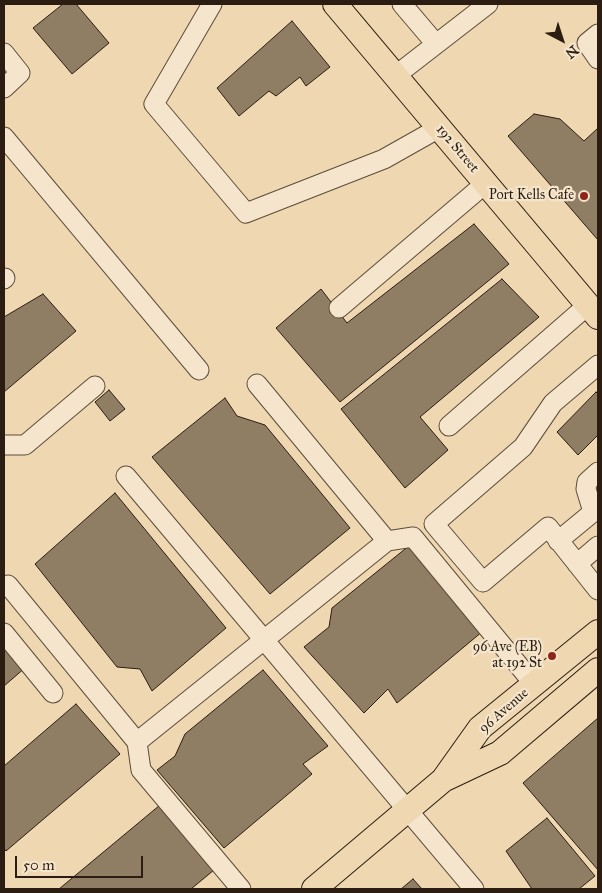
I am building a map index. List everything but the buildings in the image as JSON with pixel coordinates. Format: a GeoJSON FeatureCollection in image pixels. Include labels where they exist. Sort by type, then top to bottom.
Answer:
{"type":"FeatureCollection","features":[{"type":"Feature","properties":{"kind":"main road","name":"192 Street"},"geometry":{"type":"LineString","coordinates":[[335,4],[593,311]]}},
{"type":"Feature","properties":{"kind":"main road","name":"96 Avenue"},"geometry":{"type":"LineString","coordinates":[[443,780],[480,728],[598,632]]}},
{"type":"Feature","properties":{"kind":"main road","name":"96 Avenue"},"geometry":{"type":"LineString","coordinates":[[314,889],[395,804],[500,753],[598,670]]}},
{"type":"Feature","properties":{"kind":"lane"},"geometry":{"type":"LineString","coordinates":[[212,4],[154,104],[246,213],[384,159],[439,128]]}},
{"type":"Feature","properties":{"kind":"lane"},"geometry":{"type":"LineString","coordinates":[[402,4],[436,44]]}},
{"type":"Feature","properties":{"kind":"lane"},"geometry":{"type":"LineString","coordinates":[[395,76],[488,4]]}},
{"type":"Feature","properties":{"kind":"lane"},"geometry":{"type":"LineString","coordinates":[[598,34],[587,43],[598,59]]}},
{"type":"Feature","properties":{"kind":"lane"},"geometry":{"type":"LineString","coordinates":[[4,54],[20,73],[4,88]]}},
{"type":"Feature","properties":{"kind":"lane"},"geometry":{"type":"LineString","coordinates":[[4,137],[199,370]]}},
{"type":"Feature","properties":{"kind":"lane"},"geometry":{"type":"LineString","coordinates":[[339,308],[486,183]]}},
{"type":"Feature","properties":{"kind":"lane"},"geometry":{"type":"LineString","coordinates":[[449,426],[593,311]]}},
{"type":"Feature","properties":{"kind":"lane"},"geometry":{"type":"LineString","coordinates":[[598,365],[553,403],[523,446],[434,524],[483,582],[548,527],[598,590]]}},
{"type":"Feature","properties":{"kind":"lane"},"geometry":{"type":"LineString","coordinates":[[257,384],[387,541]]}},
{"type":"Feature","properties":{"kind":"lane"},"geometry":{"type":"LineString","coordinates":[[4,445],[25,445],[95,386]]}},
{"type":"Feature","properties":{"kind":"lane"},"geometry":{"type":"LineString","coordinates":[[558,540],[596,510],[586,489],[592,477],[586,472],[588,466],[598,458]]}},
{"type":"Feature","properties":{"kind":"lane"},"geometry":{"type":"LineString","coordinates":[[126,476],[264,639],[395,804],[474,889]]}},
{"type":"Feature","properties":{"kind":"lane"},"geometry":{"type":"LineString","coordinates":[[137,742],[387,541],[413,537],[534,684]]}},
{"type":"Feature","properties":{"kind":"lane"},"geometry":{"type":"LineString","coordinates":[[577,564],[598,546]]}},
{"type":"Feature","properties":{"kind":"lane"},"geometry":{"type":"LineString","coordinates":[[8,586],[137,742],[141,770],[241,889]]}},
{"type":"Feature","properties":{"kind":"lane"},"geometry":{"type":"LineString","coordinates":[[4,633],[53,692]]}},
{"type":"Feature","properties":{"kind":"place","name":"Port Kells Cafe"},"geometry":{"type":"Point","coordinates":[584,196]}},
{"type":"Feature","properties":{"kind":"place","name":"96 Ave (EB) at 192 St"},"geometry":{"type":"Point","coordinates":[552,656]}}]}
